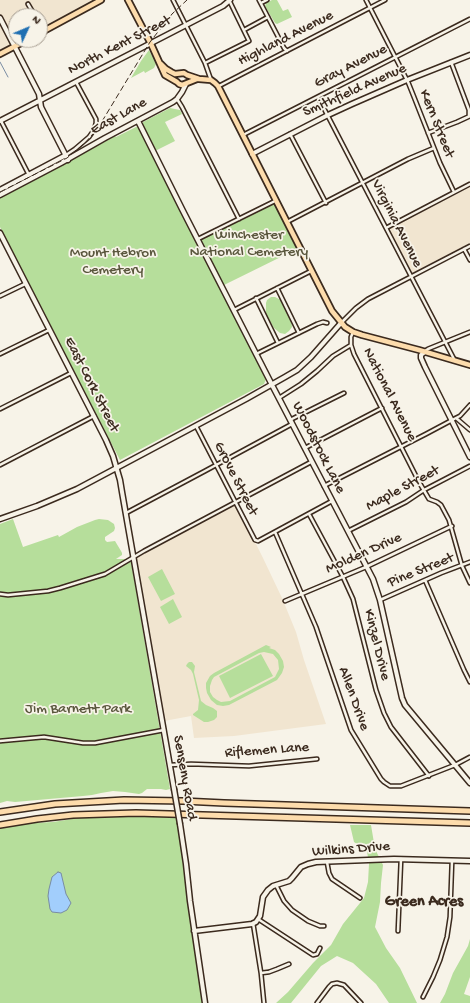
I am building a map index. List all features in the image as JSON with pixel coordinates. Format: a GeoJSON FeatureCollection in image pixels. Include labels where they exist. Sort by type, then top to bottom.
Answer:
{"type":"FeatureCollection","features":[{"type":"Feature","properties":{"kind":"highway"},"geometry":{"type":"LineString","coordinates":[[0,812],[55,804],[124,800],[470,811]]}},
{"type":"Feature","properties":{"kind":"highway"},"geometry":{"type":"LineString","coordinates":[[0,825],[68,816],[136,813],[470,823]]}},
{"type":"Feature","properties":{"kind":"main road"},"geometry":{"type":"LineString","coordinates":[[48,28],[101,0]]}},
{"type":"Feature","properties":{"kind":"main road"},"geometry":{"type":"LineString","coordinates":[[128,0],[161,64],[165,75],[182,85],[199,79]]}},
{"type":"Feature","properties":{"kind":"main road"},"geometry":{"type":"LineString","coordinates":[[0,54],[11,48]]}},
{"type":"Feature","properties":{"kind":"main road"},"geometry":{"type":"LineString","coordinates":[[161,64],[171,72],[179,74],[184,73],[199,79],[211,80],[218,86]]}},
{"type":"Feature","properties":{"kind":"main road"},"geometry":{"type":"LineString","coordinates":[[178,83],[177,76],[179,74]]}},
{"type":"Feature","properties":{"kind":"main road"},"geometry":{"type":"LineString","coordinates":[[187,75],[189,78],[187,83]]}},
{"type":"Feature","properties":{"kind":"main road","name":"National Avenue"},"geometry":{"type":"LineString","coordinates":[[218,86],[286,223],[332,311],[341,323],[353,332]]}},
{"type":"Feature","properties":{"kind":"main road"},"geometry":{"type":"LineString","coordinates":[[353,332],[470,365]]}},
{"type":"Feature","properties":{"kind":"street"},"geometry":{"type":"LineString","coordinates":[[173,0],[205,63],[211,80]]}},
{"type":"Feature","properties":{"kind":"street","name":"North Kent Street"},"geometry":{"type":"LineString","coordinates":[[0,121],[186,26],[223,6],[230,0]]}},
{"type":"Feature","properties":{"kind":"street"},"geometry":{"type":"LineString","coordinates":[[205,63],[249,41],[230,0]]}},
{"type":"Feature","properties":{"kind":"street"},"geometry":{"type":"LineString","coordinates":[[267,0],[260,2],[287,51]]}},
{"type":"Feature","properties":{"kind":"street","name":"Kern Street"},"geometry":{"type":"LineString","coordinates":[[366,0],[407,80],[444,174],[454,192]]}},
{"type":"Feature","properties":{"kind":"street","name":"Highland Avenue"},"geometry":{"type":"LineString","coordinates":[[218,86],[385,0]]}},
{"type":"Feature","properties":{"kind":"street"},"geometry":{"type":"LineString","coordinates":[[28,4],[30,8]]}},
{"type":"Feature","properties":{"kind":"street"},"geometry":{"type":"LineString","coordinates":[[244,30],[268,17]]}},
{"type":"Feature","properties":{"kind":"street"},"geometry":{"type":"LineString","coordinates":[[0,18],[8,33]]}},
{"type":"Feature","properties":{"kind":"street","name":"Gray Avenue"},"geometry":{"type":"LineString","coordinates":[[242,135],[470,19]]}},
{"type":"Feature","properties":{"kind":"street"},"geometry":{"type":"LineString","coordinates":[[16,48],[39,94],[41,107],[67,158]]}},
{"type":"Feature","properties":{"kind":"street","name":"Smithfield Avenue"},"geometry":{"type":"LineString","coordinates":[[252,154],[328,115],[407,80],[470,55]]}},
{"type":"Feature","properties":{"kind":"street"},"geometry":{"type":"LineString","coordinates":[[428,133],[470,116],[451,62]]}},
{"type":"Feature","properties":{"kind":"street"},"geometry":{"type":"LineString","coordinates":[[0,195],[67,158],[89,137],[94,130],[96,119],[76,82]]}},
{"type":"Feature","properties":{"kind":"street"},"geometry":{"type":"LineString","coordinates":[[178,83],[181,94]]}},
{"type":"Feature","properties":{"kind":"street","name":"East Lane"},"geometry":{"type":"LineString","coordinates":[[67,158],[177,99],[187,83]]}},
{"type":"Feature","properties":{"kind":"street","name":"Virginia Avenue"},"geometry":{"type":"LineString","coordinates":[[318,97],[455,360]]}},
{"type":"Feature","properties":{"kind":"street"},"geometry":{"type":"LineString","coordinates":[[177,99],[239,219]]}},
{"type":"Feature","properties":{"kind":"street"},"geometry":{"type":"LineString","coordinates":[[0,121],[29,175]]}},
{"type":"Feature","properties":{"kind":"street","name":"Woodstock Lane"},"geometry":{"type":"LineString","coordinates":[[138,121],[197,240],[374,583],[380,600],[405,705],[470,783]]}},
{"type":"Feature","properties":{"kind":"street"},"geometry":{"type":"LineString","coordinates":[[290,134],[326,203]]}},
{"type":"Feature","properties":{"kind":"street"},"geometry":{"type":"LineString","coordinates":[[286,223],[408,159],[434,148]]}},
{"type":"Feature","properties":{"kind":"street"},"geometry":{"type":"LineString","coordinates":[[0,190],[67,158]]}},
{"type":"Feature","properties":{"kind":"street"},"geometry":{"type":"LineString","coordinates":[[386,228],[470,184]]}},
{"type":"Feature","properties":{"kind":"street"},"geometry":{"type":"LineString","coordinates":[[197,240],[275,201]]}},
{"type":"Feature","properties":{"kind":"street","name":"East Cork Street"},"geometry":{"type":"LineString","coordinates":[[0,233],[111,450],[120,480],[134,557]]}},
{"type":"Feature","properties":{"kind":"street"},"geometry":{"type":"LineString","coordinates":[[0,519],[60,497],[272,385],[307,361],[341,323],[356,308],[368,299],[470,246]]}},
{"type":"Feature","properties":{"kind":"street"},"geometry":{"type":"LineString","coordinates":[[464,249],[470,260]]}},
{"type":"Feature","properties":{"kind":"street"},"geometry":{"type":"LineString","coordinates":[[234,310],[311,271]]}},
{"type":"Feature","properties":{"kind":"street"},"geometry":{"type":"LineString","coordinates":[[0,296],[25,284]]}},
{"type":"Feature","properties":{"kind":"street"},"geometry":{"type":"LineString","coordinates":[[277,288],[299,333]]}},
{"type":"Feature","properties":{"kind":"street"},"geometry":{"type":"LineString","coordinates":[[256,298],[278,343]]}},
{"type":"Feature","properties":{"kind":"street"},"geometry":{"type":"LineString","coordinates":[[256,354],[319,323],[326,322]]}},
{"type":"Feature","properties":{"kind":"street"},"geometry":{"type":"LineString","coordinates":[[0,354],[49,330]]}},
{"type":"Feature","properties":{"kind":"street","name":"National Avenue"},"geometry":{"type":"LineString","coordinates":[[353,332],[351,336],[351,345],[401,447],[429,499],[437,502],[441,506],[452,526],[462,566],[470,583]]}},
{"type":"Feature","properties":{"kind":"street"},"geometry":{"type":"LineString","coordinates":[[470,332],[428,349],[421,355],[425,367],[454,419],[470,457]]}},
{"type":"Feature","properties":{"kind":"street"},"geometry":{"type":"LineString","coordinates":[[278,398],[301,384],[333,356],[351,345]]}},
{"type":"Feature","properties":{"kind":"street"},"geometry":{"type":"LineString","coordinates":[[0,409],[71,373]]}},
{"type":"Feature","properties":{"kind":"street"},"geometry":{"type":"LineString","coordinates":[[126,513],[216,466],[344,393]]}},
{"type":"Feature","properties":{"kind":"street"},"geometry":{"type":"LineString","coordinates":[[324,486],[460,416],[470,405]]}},
{"type":"Feature","properties":{"kind":"street"},"geometry":{"type":"LineString","coordinates":[[304,448],[382,408]]}},
{"type":"Feature","properties":{"kind":"street"},"geometry":{"type":"LineString","coordinates":[[0,465],[94,416]]}},
{"type":"Feature","properties":{"kind":"street"},"geometry":{"type":"LineString","coordinates":[[454,419],[470,430]]}},
{"type":"Feature","properties":{"kind":"street","name":"Grove Street"},"geometry":{"type":"LineString","coordinates":[[196,426],[253,538],[257,541],[275,532]]}},
{"type":"Feature","properties":{"kind":"street"},"geometry":{"type":"LineString","coordinates":[[0,594],[8,595],[42,592],[105,574],[311,462]]}},
{"type":"Feature","properties":{"kind":"street","name":"Maple Street"},"geometry":{"type":"LineString","coordinates":[[347,531],[406,502],[424,490],[470,466]]}},
{"type":"Feature","properties":{"kind":"street"},"geometry":{"type":"LineString","coordinates":[[275,532],[332,501]]}},
{"type":"Feature","properties":{"kind":"street","name":"Kinzel Drive"},"geometry":{"type":"LineString","coordinates":[[309,514],[343,577],[355,605],[376,690],[384,714],[429,776]]}},
{"type":"Feature","properties":{"kind":"street","name":"Molden Drive"},"geometry":{"type":"LineString","coordinates":[[285,601],[366,567],[452,526]]}},
{"type":"Feature","properties":{"kind":"street","name":"Allen Drive"},"geometry":{"type":"LineString","coordinates":[[275,532],[316,627],[350,730],[381,779],[387,784],[398,787],[429,776],[470,757]]}},
{"type":"Feature","properties":{"kind":"street","name":"Senseny Road"},"geometry":{"type":"LineString","coordinates":[[134,557],[180,824],[205,1003]]}},
{"type":"Feature","properties":{"kind":"street","name":"Pine Street"},"geometry":{"type":"LineString","coordinates":[[380,600],[470,562]]}},
{"type":"Feature","properties":{"kind":"street"},"geometry":{"type":"LineString","coordinates":[[425,580],[470,682]]}},
{"type":"Feature","properties":{"kind":"street"},"geometry":{"type":"LineString","coordinates":[[0,741],[44,737],[83,743],[95,743],[164,730]]}},
{"type":"Feature","properties":{"kind":"street","name":"Riflemen Lane"},"geometry":{"type":"LineString","coordinates":[[169,765],[191,764],[250,766],[317,758]]}},
{"type":"Feature","properties":{"kind":"street","name":"Wilkins Drive"},"geometry":{"type":"LineString","coordinates":[[258,919],[260,916],[264,895],[270,888],[289,881],[304,865],[311,863],[368,859],[470,861]]}},
{"type":"Feature","properties":{"kind":"street"},"geometry":{"type":"LineString","coordinates":[[398,931],[401,859]]}},
{"type":"Feature","properties":{"kind":"street"},"geometry":{"type":"LineString","coordinates":[[423,997],[440,960],[447,936],[450,917],[452,860]]}},
{"type":"Feature","properties":{"kind":"street"},"geometry":{"type":"LineString","coordinates":[[327,862],[332,879],[360,898]]}},
{"type":"Feature","properties":{"kind":"street"},"geometry":{"type":"LineString","coordinates":[[276,885],[284,901],[292,910],[308,921],[324,926]]}},
{"type":"Feature","properties":{"kind":"street"},"geometry":{"type":"LineString","coordinates":[[194,931],[253,923],[258,919],[313,955],[316,955],[320,948]]}},
{"type":"Feature","properties":{"kind":"street"},"geometry":{"type":"LineString","coordinates":[[253,923],[264,1003]]}},
{"type":"Feature","properties":{"kind":"street"},"geometry":{"type":"LineString","coordinates":[[261,973],[269,972],[289,964]]}},
{"type":"Feature","properties":{"kind":"street"},"geometry":{"type":"LineString","coordinates":[[317,1003],[329,986],[337,983],[344,985],[361,1003]]}},
{"type":"Feature","properties":{"kind":"shaded area"},"geometry":{"type":"Polygon","coordinates":[[[0,0],[99,0],[48,27],[48,8],[8,8],[8,48],[0,52],[0,0]]]}},
{"type":"Feature","properties":{"kind":"shaded area"},"geometry":{"type":"Polygon","coordinates":[[[470,187],[470,243],[412,273],[388,229],[470,187]]]}},
{"type":"Feature","properties":{"kind":"shaded area"},"geometry":{"type":"Polygon","coordinates":[[[235,502],[282,598],[296,632],[326,724],[234,736],[194,738],[191,716],[164,721],[136,556],[235,502]]]}},
{"type":"Feature","properties":{"kind":"green space"},"geometry":{"type":"Polygon","coordinates":[[[272,0],[277,0],[283,11],[288,9],[292,17],[277,24],[275,23],[265,6],[266,3],[272,0]]]}},
{"type":"Feature","properties":{"kind":"green space"},"geometry":{"type":"Polygon","coordinates":[[[149,50],[156,64],[154,68],[145,73],[144,71],[131,78],[141,61],[149,50]]]}},
{"type":"Feature","properties":{"kind":"green space"},"geometry":{"type":"Polygon","coordinates":[[[170,108],[180,110],[182,114],[165,122],[175,141],[155,151],[142,125],[143,122],[170,108]]]}},
{"type":"Feature","properties":{"kind":"green space","name":"Mount Hebron Cemetery"},"geometry":{"type":"Polygon","coordinates":[[[138,126],[266,379],[264,384],[120,460],[0,227],[0,197],[115,136],[116,137],[138,126]]]}},
{"type":"Feature","properties":{"kind":"green space","name":"Winchester National Cemetery"},"geometry":{"type":"Polygon","coordinates":[[[274,203],[297,249],[224,285],[201,240],[274,203]]]}},
{"type":"Feature","properties":{"kind":"green space"},"geometry":{"type":"Polygon","coordinates":[[[271,297],[281,300],[291,317],[292,327],[285,334],[280,333],[274,328],[266,314],[266,303],[271,297]]]}},
{"type":"Feature","properties":{"kind":"green space","name":"Jim Barnett Park"},"geometry":{"type":"Polygon","coordinates":[[[13,519],[23,547],[58,535],[59,537],[77,527],[95,520],[108,520],[114,524],[114,531],[105,537],[105,540],[107,542],[115,541],[121,551],[122,555],[116,559],[124,559],[131,562],[170,789],[147,789],[139,794],[113,791],[83,796],[15,802],[7,801],[0,803],[0,524],[13,519]]]}},
{"type":"Feature","properties":{"kind":"green space"},"geometry":{"type":"Polygon","coordinates":[[[162,569],[175,594],[161,601],[148,577],[162,569]]]}},
{"type":"Feature","properties":{"kind":"green space"},"geometry":{"type":"Polygon","coordinates":[[[173,599],[182,617],[169,624],[160,607],[173,599]]]}},
{"type":"Feature","properties":{"kind":"green space"},"geometry":{"type":"Polygon","coordinates":[[[266,645],[271,647],[269,648],[275,650],[279,654],[283,661],[284,667],[277,680],[229,705],[223,706],[217,705],[211,700],[207,693],[206,683],[210,676],[266,645]],[[264,652],[259,653],[214,677],[210,686],[210,692],[213,697],[221,702],[230,701],[275,677],[279,669],[278,660],[273,654],[264,652]]]}},
{"type":"Feature","properties":{"kind":"green space"},"geometry":{"type":"Polygon","coordinates":[[[261,654],[273,676],[230,698],[219,676],[261,654]]]}},
{"type":"Feature","properties":{"kind":"green space"},"geometry":{"type":"Polygon","coordinates":[[[189,662],[192,662],[195,666],[194,672],[201,701],[217,711],[217,717],[214,720],[204,722],[193,715],[198,710],[199,700],[193,674],[186,666],[189,662]]]}},
{"type":"Feature","properties":{"kind":"green space"},"geometry":{"type":"Polygon","coordinates":[[[104,814],[178,814],[204,1003],[0,1003],[0,825],[53,822],[104,814]]]}},
{"type":"Feature","properties":{"kind":"green space"},"geometry":{"type":"Polygon","coordinates":[[[350,825],[371,825],[375,849],[383,865],[380,902],[375,927],[386,948],[400,968],[417,1003],[389,1003],[376,984],[353,963],[337,956],[321,966],[291,1003],[276,1003],[331,945],[343,924],[364,898],[368,882],[369,864],[367,851],[354,842],[350,825]]]}},
{"type":"Feature","properties":{"kind":"green space"},"geometry":{"type":"Polygon","coordinates":[[[470,939],[470,977],[464,994],[470,996],[470,1003],[440,1003],[453,973],[468,946],[470,939]]]}},
{"type":"Feature","properties":{"kind":"water"},"geometry":{"type":"Polygon","coordinates":[[[58,872],[61,873],[66,894],[71,903],[67,910],[61,913],[52,912],[50,909],[48,896],[52,877],[58,872]]]}},
{"type":"Feature","properties":{"kind":"waterway"},"geometry":{"type":"LineString","coordinates":[[0,62],[8,77]]}},
{"type":"Feature","properties":{"kind":"railway"},"geometry":{"type":"LineString","coordinates":[[0,192],[67,158],[85,143],[98,128],[150,42],[172,14],[187,0]]}},
{"type":"Feature","properties":{"kind":"district","name":"Green Acres"},"geometry":{"type":"Point","coordinates":[424,903]}}]}
